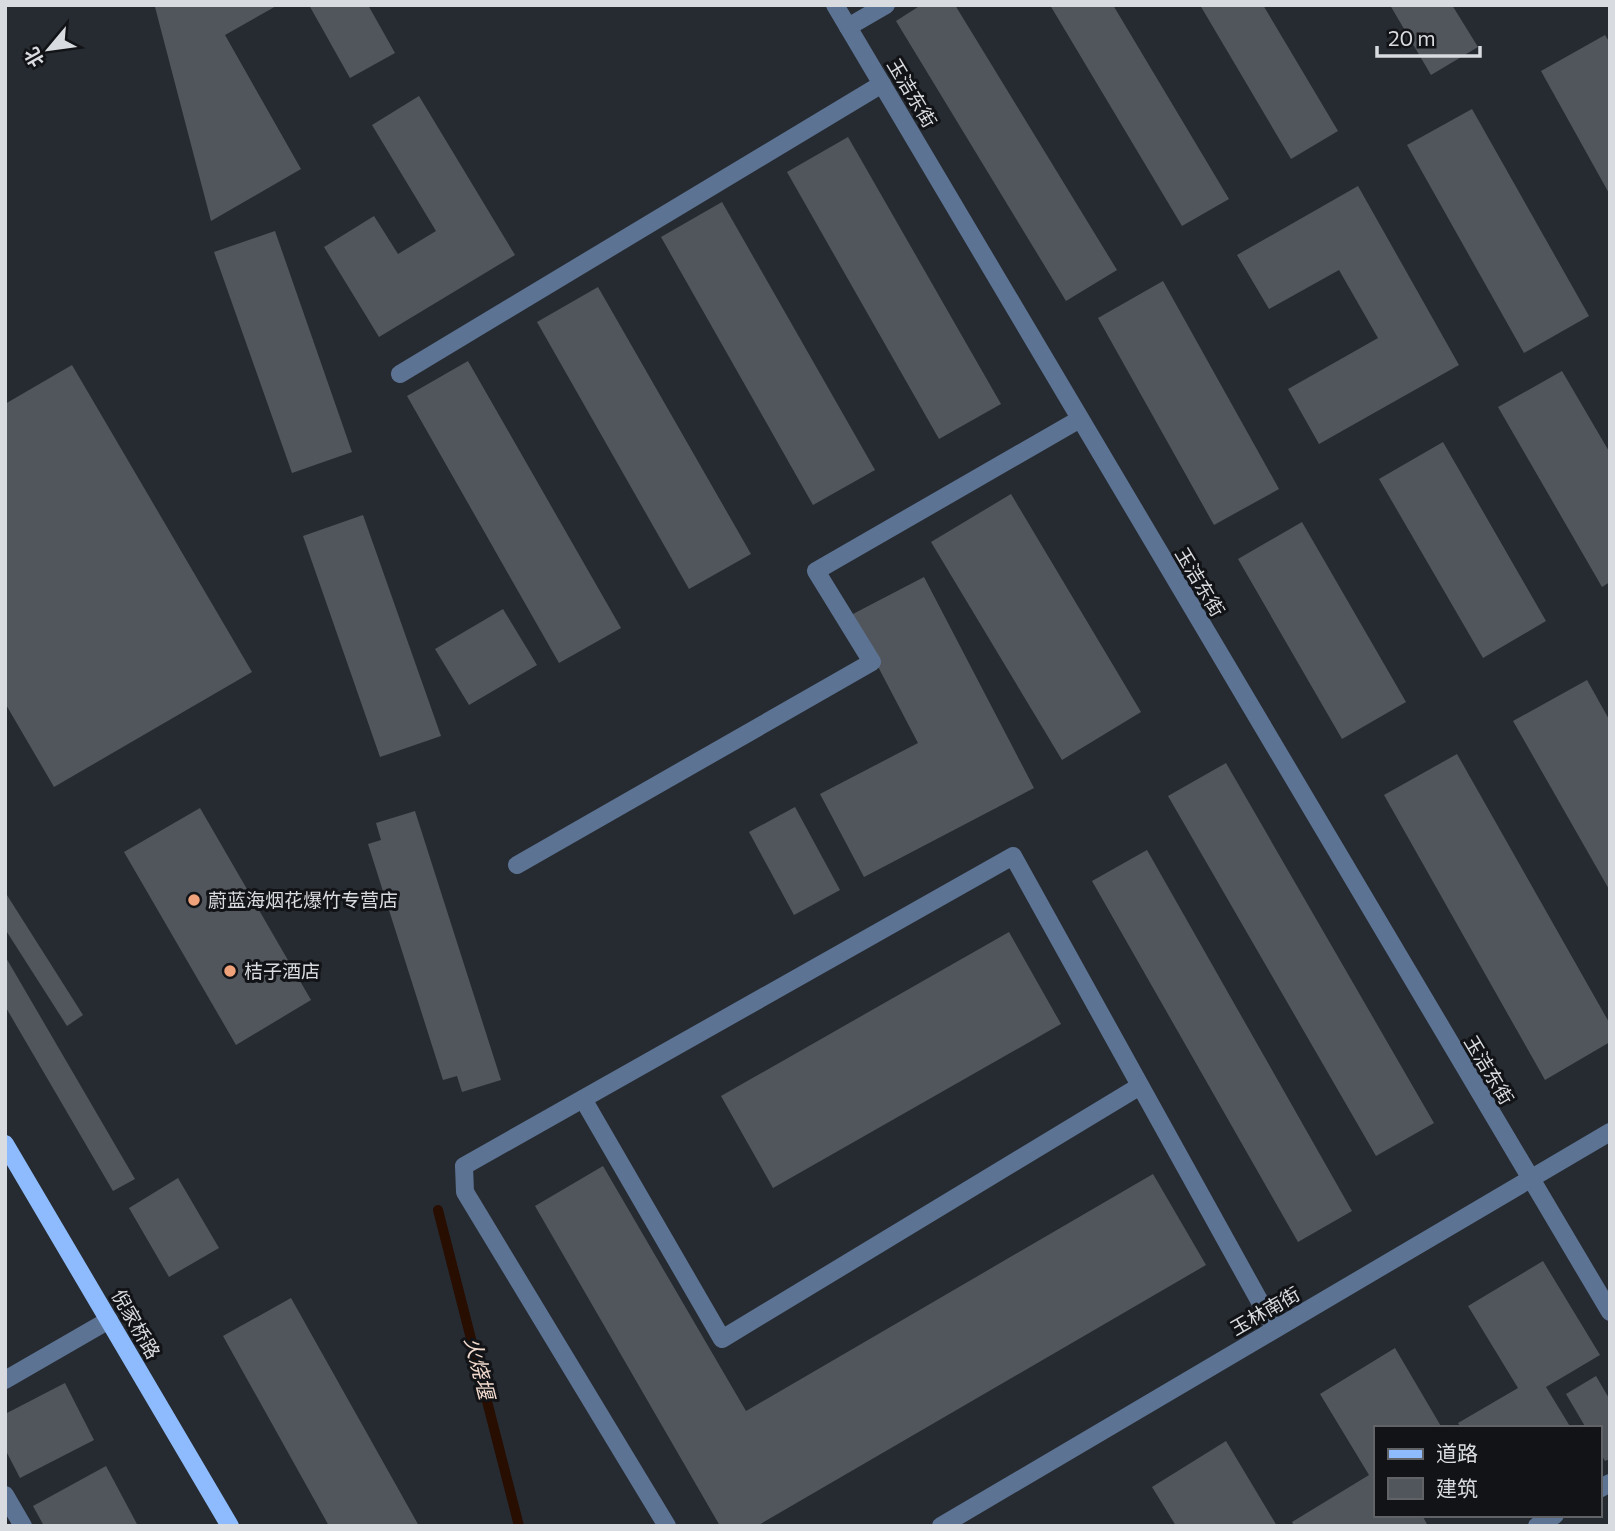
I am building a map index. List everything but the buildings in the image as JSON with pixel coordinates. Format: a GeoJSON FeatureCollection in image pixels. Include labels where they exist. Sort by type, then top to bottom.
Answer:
{"type":"FeatureCollection","features":[{"type":"Feature","properties":{"kind":"main road","name":"倪家桥路"},"geometry":{"type":"LineString","coordinates":[[5,1143],[230,1526]]}},
{"type":"Feature","properties":{"kind":"street","name":"玉洁东街"},"geometry":{"type":"LineString","coordinates":[[835,5],[1610,1312]]}},
{"type":"Feature","properties":{"kind":"street"},"geometry":{"type":"LineString","coordinates":[[848,27],[886,5]]}},
{"type":"Feature","properties":{"kind":"street"},"geometry":{"type":"LineString","coordinates":[[400,374],[882,84]]}},
{"type":"Feature","properties":{"kind":"street"},"geometry":{"type":"LineString","coordinates":[[517,865],[872,662],[816,571],[1080,419]]}},
{"type":"Feature","properties":{"kind":"street"},"geometry":{"type":"LineString","coordinates":[[667,1526],[465,1192],[464,1166],[1013,856],[1275,1329]]}},
{"type":"Feature","properties":{"kind":"street"},"geometry":{"type":"LineString","coordinates":[[583,1099],[722,1339],[1140,1086]]}},
{"type":"Feature","properties":{"kind":"street","name":"玉林南街"},"geometry":{"type":"LineString","coordinates":[[941,1526],[1610,1132]]}},
{"type":"Feature","properties":{"kind":"street"},"geometry":{"type":"LineString","coordinates":[[5,1380],[109,1320]]}},
{"type":"Feature","properties":{"kind":"street"},"geometry":{"type":"LineString","coordinates":[[5,1494],[23,1526]]}},
{"type":"Feature","properties":{"kind":"waterway","name":"火烧堰"},"geometry":{"type":"LineString","coordinates":[[438,1210],[519,1526]]}},
{"type":"Feature","properties":{"kind":"place","name":"蔚蓝海烟花爆竹专营店"},"geometry":{"type":"Point","coordinates":[194,900]}},
{"type":"Feature","properties":{"kind":"place","name":"桔子酒店"},"geometry":{"type":"Point","coordinates":[230,971]}}]}
